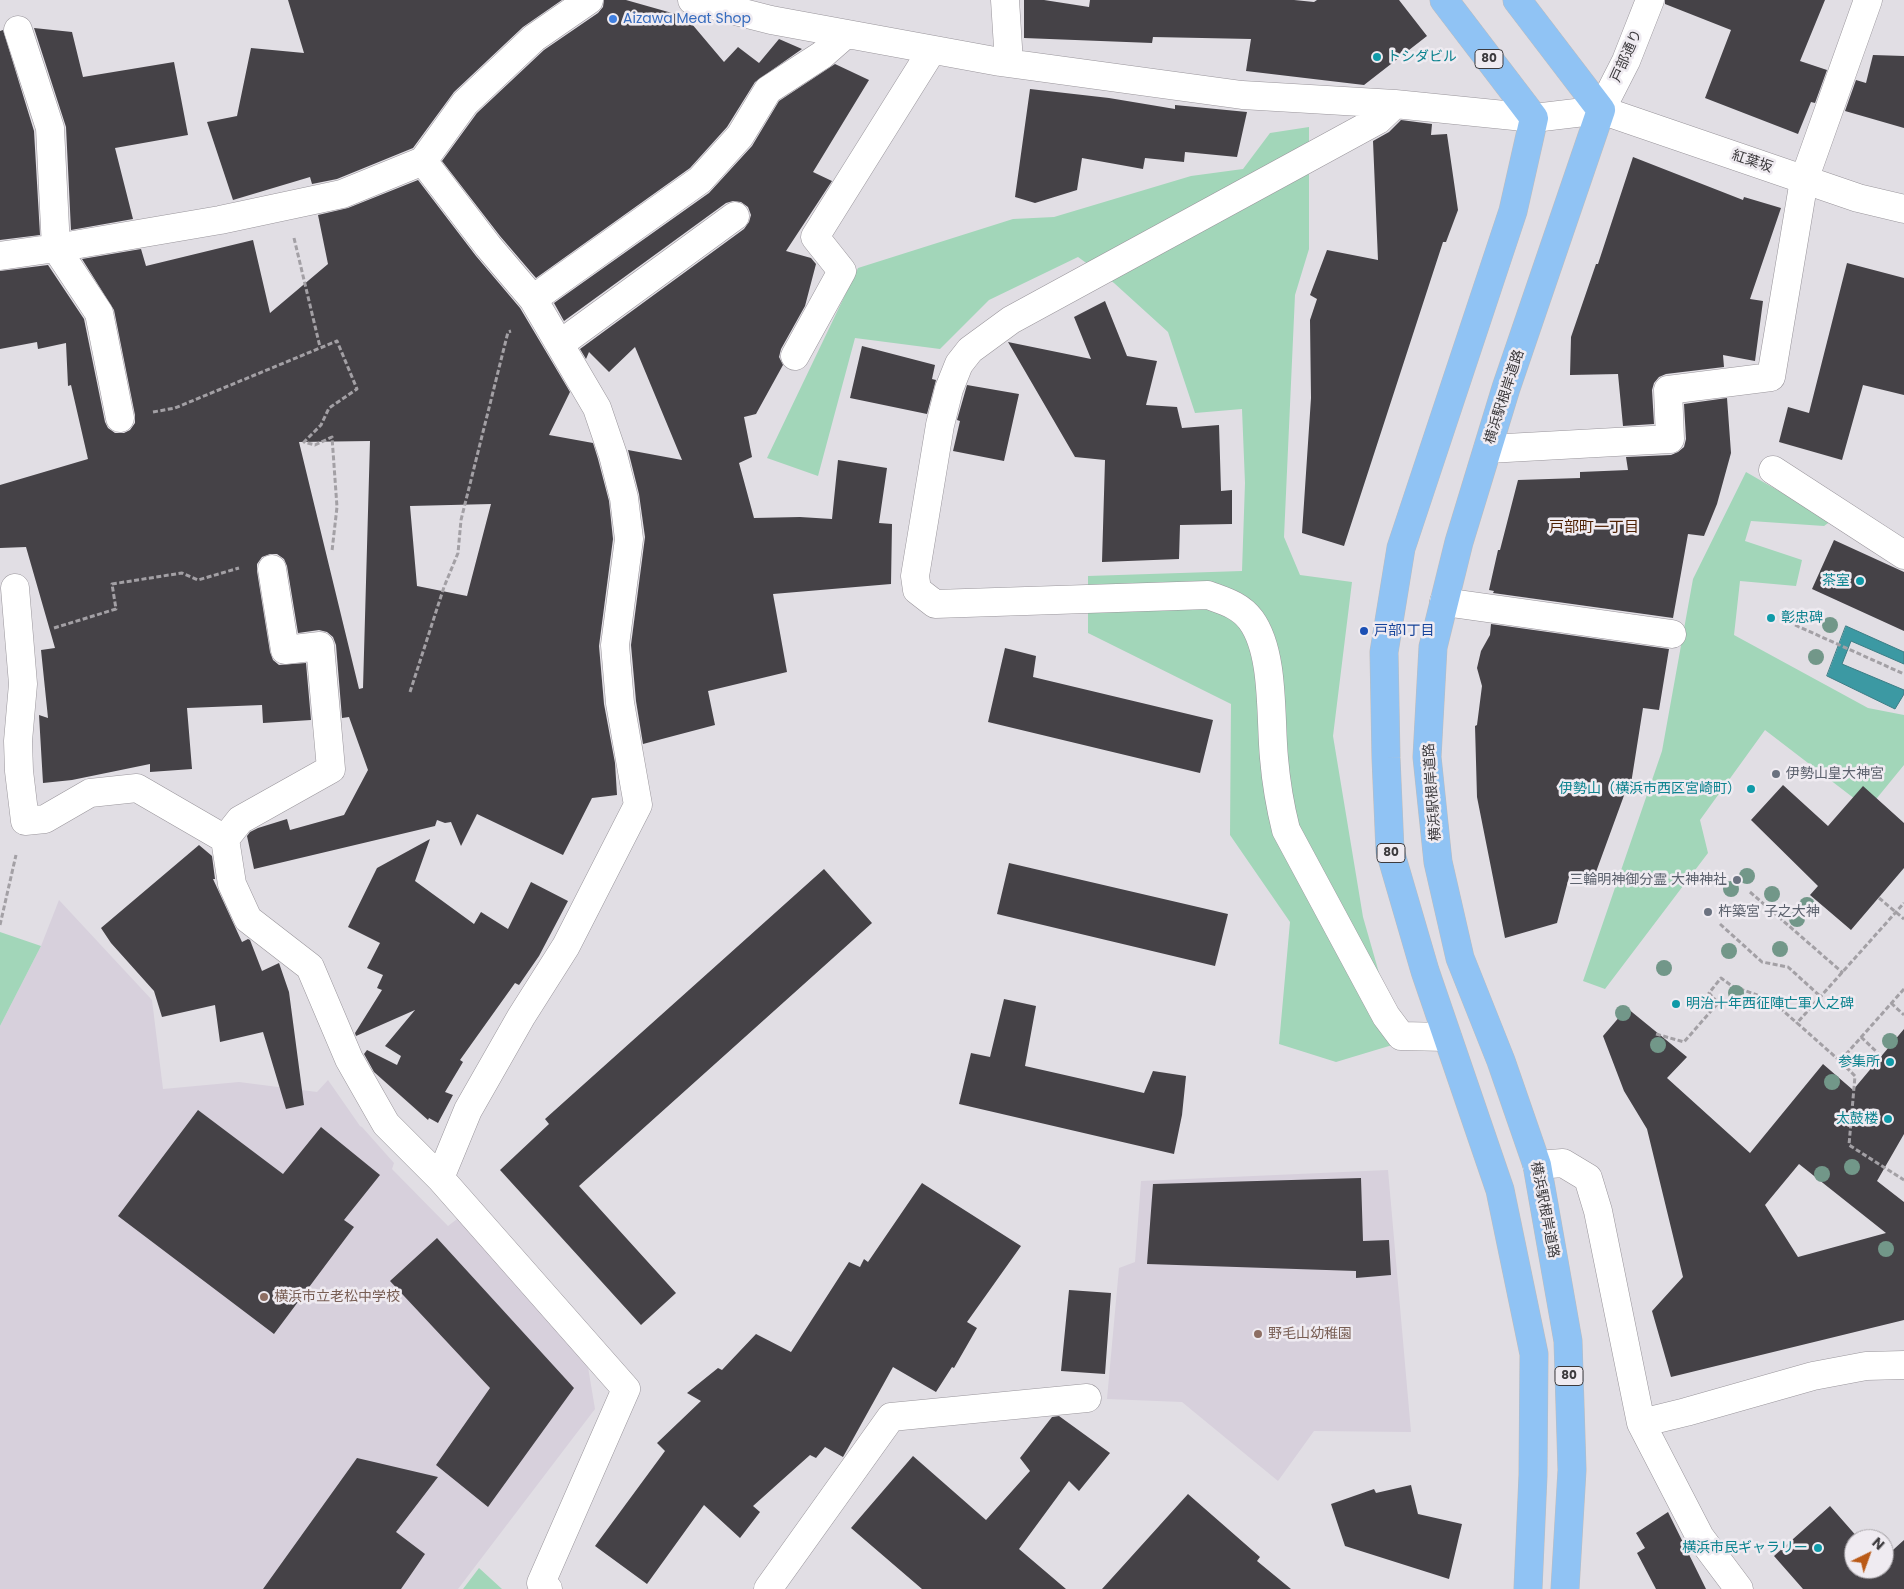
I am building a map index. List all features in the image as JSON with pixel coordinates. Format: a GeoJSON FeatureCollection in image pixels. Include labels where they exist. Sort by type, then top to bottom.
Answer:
{"type":"FeatureCollection","features":[{"type":"Feature","properties":{"kind":"main road","name":"80"},"geometry":{"type":"LineString","coordinates":[[1444,0],[1534,118],[1513,211],[1400,548],[1384,652],[1390,852],[1425,970],[1500,1190],[1534,1354],[1533,1475],[1528,1589]]}},
{"type":"Feature","properties":{"kind":"main road"},"geometry":{"type":"LineString","coordinates":[[1517,0],[1601,110]]}},
{"type":"Feature","properties":{"kind":"main road","name":"横浜駅根岸道路"},"geometry":{"type":"LineString","coordinates":[[1565,1589],[1572,1470],[1568,1341],[1537,1165],[1501,1061],[1460,958],[1438,862],[1427,758],[1433,648],[1459,542],[1506,388],[1601,110]]}},
{"type":"Feature","properties":{"kind":"street"},"geometry":{"type":"LineString","coordinates":[[0,256],[220,220],[342,194],[423,162],[465,103],[534,38],[589,0]]}},
{"type":"Feature","properties":{"kind":"street"},"geometry":{"type":"LineString","coordinates":[[1005,0],[1009,63]]}},
{"type":"Feature","properties":{"kind":"street","name":"戸部通り"},"geometry":{"type":"LineString","coordinates":[[1601,110],[1626,61],[1650,0]]}},
{"type":"Feature","properties":{"kind":"street"},"geometry":{"type":"LineString","coordinates":[[1488,449],[1670,440],[1668,390],[1771,377],[1804,180],[1868,0]]}},
{"type":"Feature","properties":{"kind":"street"},"geometry":{"type":"LineString","coordinates":[[708,2],[770,20],[932,50],[1009,63],[1242,95],[1395,104],[1534,118],[1601,110]]}},
{"type":"Feature","properties":{"kind":"street"},"geometry":{"type":"LineString","coordinates":[[18,30],[50,128],[56,248],[99,313],[120,418]]}},
{"type":"Feature","properties":{"kind":"street"},"geometry":{"type":"LineString","coordinates":[[536,305],[700,180],[740,136],[768,90],[822,55],[846,34]]}},
{"type":"Feature","properties":{"kind":"street"},"geometry":{"type":"LineString","coordinates":[[795,356],[842,271],[815,237],[932,50]]}},
{"type":"Feature","properties":{"kind":"street"},"geometry":{"type":"LineString","coordinates":[[1395,104],[1378,120],[1011,320],[970,350],[959,364],[949,389],[940,425],[915,576],[917,590],[936,604],[1208,595],[1234,604],[1250,618],[1261,637],[1268,672],[1278,791],[1286,830],[1386,1016],[1401,1036],[1447,1037]]}},
{"type":"Feature","properties":{"kind":"street","name":"紅葉坂"},"geometry":{"type":"LineString","coordinates":[[1601,110],[1858,198],[1904,209]]}},
{"type":"Feature","properties":{"kind":"street"},"geometry":{"type":"LineString","coordinates":[[423,162],[536,305],[596,408],[613,454],[624,498],[629,539],[615,645],[620,703],[638,805],[566,946],[521,1017],[468,1110],[440,1178]]}},
{"type":"Feature","properties":{"kind":"street"},"geometry":{"type":"LineString","coordinates":[[560,344],[735,216]]}},
{"type":"Feature","properties":{"kind":"street"},"geometry":{"type":"LineString","coordinates":[[1773,470],[1904,555]]}},
{"type":"Feature","properties":{"kind":"street"},"geometry":{"type":"LineString","coordinates":[[272,569],[285,650],[320,646],[331,769],[240,820],[225,839],[232,884],[248,919],[310,967],[349,1059],[386,1124],[440,1178],[626,1389],[541,1583],[544,1588]]}},
{"type":"Feature","properties":{"kind":"street"},"geometry":{"type":"LineString","coordinates":[[15,588],[24,684],[18,741],[24,821],[45,819],[90,793],[137,788],[225,839]]}},
{"type":"Feature","properties":{"kind":"street"},"geometry":{"type":"LineString","coordinates":[[1444,602],[1672,634]]}},
{"type":"Feature","properties":{"kind":"street"},"geometry":{"type":"LineString","coordinates":[[1537,1165],[1563,1162],[1588,1178],[1598,1211],[1641,1423],[1700,1537],[1739,1589]]}},
{"type":"Feature","properties":{"kind":"street"},"geometry":{"type":"LineString","coordinates":[[1641,1423],[1813,1376],[1866,1366],[1904,1365]]}},
{"type":"Feature","properties":{"kind":"street"},"geometry":{"type":"LineString","coordinates":[[768,1589],[891,1417],[1088,1398]]}},
{"type":"Feature","properties":{"kind":"path"},"geometry":{"type":"LineString","coordinates":[[292,229],[320,347]]}},
{"type":"Feature","properties":{"kind":"path"},"geometry":{"type":"LineString","coordinates":[[410,692],[444,587],[458,553],[461,520],[508,332],[536,305]]}},
{"type":"Feature","properties":{"kind":"path"},"geometry":{"type":"LineString","coordinates":[[120,418],[176,408],[337,341],[357,389],[329,408],[321,425],[304,442],[315,445],[332,437],[337,506],[332,551]]}},
{"type":"Feature","properties":{"kind":"path"},"geometry":{"type":"LineString","coordinates":[[20,638],[116,609],[112,584],[182,573],[198,580],[264,561],[272,569]]}},
{"type":"Feature","properties":{"kind":"path"},"geometry":{"type":"LineString","coordinates":[[1795,624],[1904,674]]}},
{"type":"Feature","properties":{"kind":"path"},"geometry":{"type":"LineString","coordinates":[[0,925],[24,821]]}},
{"type":"Feature","properties":{"kind":"path"},"geometry":{"type":"LineString","coordinates":[[1750,892],[1842,973]]}},
{"type":"Feature","properties":{"kind":"path"},"geometry":{"type":"LineString","coordinates":[[1879,898],[1904,919]]}},
{"type":"Feature","properties":{"kind":"path"},"geometry":{"type":"LineString","coordinates":[[1797,1023],[1904,903]]}},
{"type":"Feature","properties":{"kind":"path"},"geometry":{"type":"LineString","coordinates":[[1720,924],[1762,962],[1788,967],[1820,996]]}},
{"type":"Feature","properties":{"kind":"path"},"geometry":{"type":"LineString","coordinates":[[1656,1034],[1684,1042],[1718,1003],[1709,993],[1721,978],[1732,986],[1771,1000],[1840,1060],[1855,1076],[1849,1144],[1904,1180]]}},
{"type":"Feature","properties":{"kind":"path"},"geometry":{"type":"LineString","coordinates":[[1840,1060],[1904,989]]}},
{"type":"Feature","properties":{"kind":"path"},"geometry":{"type":"LineString","coordinates":[[1891,1003],[1904,1015]]}},
{"type":"Feature","properties":{"kind":"path"},"geometry":{"type":"LineString","coordinates":[[1861,1036],[1881,1056]]}},
{"type":"Feature","properties":{"kind":"shaded area","name":"横浜市立老松中学校"},"geometry":{"type":"Polygon","coordinates":[[[59,900],[152,1000],[163,1089],[239,1082],[317,1092],[328,1080],[360,1126],[394,1163],[392,1169],[448,1226],[461,1216],[588,1367],[595,1409],[458,1589],[0,1589],[0,1026],[41,946],[59,900]]]}},
{"type":"Feature","properties":{"kind":"shaded area","name":"野毛山幼稚園"},"geometry":{"type":"Polygon","coordinates":[[[1388,1170],[1411,1432],[1314,1431],[1278,1481],[1182,1402],[1107,1399],[1119,1268],[1135,1262],[1141,1181],[1388,1170]]]}},
{"type":"Feature","properties":{"kind":"green space"},"geometry":{"type":"Polygon","coordinates":[[[1309,127],[1309,249],[1295,295],[1284,537],[1300,575],[1352,582],[1333,736],[1363,917],[1399,1043],[1336,1062],[1279,1044],[1290,922],[1230,835],[1231,704],[1088,633],[1088,576],[1242,571],[1245,483],[1242,409],[1195,413],[1168,332],[1114,283],[1078,257],[989,300],[940,349],[855,338],[818,476],[767,458],[858,268],[1013,219],[1054,217],[1191,176],[1243,169],[1270,133],[1309,127]]]}},
{"type":"Feature","properties":{"kind":"green space"},"geometry":{"type":"Polygon","coordinates":[[[1746,472],[1831,521],[1824,526],[1751,521],[1745,541],[1802,560],[1796,586],[1740,581],[1734,635],[1868,708],[1904,715],[1904,765],[1868,809],[1765,730],[1700,820],[1708,853],[1605,989],[1583,981],[1662,751],[1693,579],[1746,472]]]}},
{"type":"Feature","properties":{"kind":"green space"},"geometry":{"type":"Polygon","coordinates":[[[0,932],[41,946],[0,1026],[0,932]]]}},
{"type":"Feature","properties":{"kind":"green space"},"geometry":{"type":"Polygon","coordinates":[[[479,1568],[502,1589],[463,1589],[479,1568]]]}},
{"type":"Feature","properties":{"kind":"water"},"geometry":{"type":"Polygon","coordinates":[[[1846,626],[1904,652],[1904,664],[1851,641],[1842,664],[1904,690],[1904,694],[1895,709],[1827,676],[1846,626]]]}},
{"type":"Feature","properties":{"kind":"building"},"geometry":{"type":"Polygon","coordinates":[[[288,0],[562,0],[523,27],[454,92],[413,148],[337,179],[312,184],[310,177],[233,200],[207,122],[237,116],[251,48],[304,53],[288,0]]]}},
{"type":"Feature","properties":{"kind":"building"},"geometry":{"type":"Polygon","coordinates":[[[604,0],[626,0],[686,17],[724,62],[738,47],[759,63],[779,39],[802,49],[755,82],[727,127],[690,168],[536,278],[500,236],[442,161],[477,113],[544,50],[598,13],[603,7],[604,0]]]}},
{"type":"Feature","properties":{"kind":"building"},"geometry":{"type":"Polygon","coordinates":[[[1024,0],[1044,0],[1089,7],[1090,0],[1294,0],[1314,2],[1317,0],[1399,0],[1427,36],[1364,85],[1246,71],[1251,39],[1153,37],[1152,43],[1024,38],[1024,0]]]}},
{"type":"Feature","properties":{"kind":"building"},"geometry":{"type":"Polygon","coordinates":[[[1665,0],[1825,0],[1800,61],[1827,70],[1815,103],[1811,102],[1798,134],[1705,98],[1731,30],[1665,4],[1665,0]]]}},
{"type":"Feature","properties":{"kind":"building"},"geometry":{"type":"Polygon","coordinates":[[[34,28],[72,32],[83,77],[174,62],[188,135],[115,148],[133,219],[71,230],[66,127],[34,28]]]}},
{"type":"Feature","properties":{"kind":"building"},"geometry":{"type":"Polygon","coordinates":[[[3,30],[34,131],[40,235],[0,240],[0,31],[3,30]]]}},
{"type":"Feature","properties":{"kind":"building"},"geometry":{"type":"Polygon","coordinates":[[[1873,55],[1904,56],[1904,128],[1845,111],[1856,80],[1866,83],[1873,55]]]}},
{"type":"Feature","properties":{"kind":"building"},"geometry":{"type":"Polygon","coordinates":[[[835,64],[869,80],[813,172],[832,181],[786,251],[811,258],[816,264],[805,306],[781,349],[779,357],[783,365],[756,414],[744,417],[752,457],[739,463],[754,518],[800,517],[832,519],[838,460],[887,468],[879,523],[892,524],[891,584],[773,594],[787,672],[708,691],[715,725],[643,744],[636,701],[631,645],[645,537],[639,494],[628,450],[682,460],[635,347],[609,372],[589,352],[586,359],[580,349],[744,229],[751,215],[748,207],[741,202],[733,201],[726,203],[564,321],[554,303],[709,193],[752,146],[779,101],[835,64]]]}},
{"type":"Feature","properties":{"kind":"building"},"geometry":{"type":"Polygon","coordinates":[[[1030,89],[1109,98],[1175,109],[1175,105],[1247,112],[1237,157],[1185,152],[1184,162],[1145,158],[1143,169],[1082,158],[1077,190],[1035,203],[1015,197],[1030,89]]]}},
{"type":"Feature","properties":{"kind":"building"},"geometry":{"type":"Polygon","coordinates":[[[1401,120],[1432,124],[1431,135],[1447,134],[1458,210],[1446,242],[1443,242],[1344,546],[1302,533],[1311,398],[1310,320],[1317,299],[1310,295],[1327,250],[1378,260],[1373,141],[1389,132],[1401,120]]]}},
{"type":"Feature","properties":{"kind":"building"},"geometry":{"type":"Polygon","coordinates":[[[1633,157],[1743,200],[1744,197],[1781,208],[1750,299],[1763,301],[1755,361],[1723,355],[1724,367],[1666,374],[1659,377],[1654,383],[1652,390],[1654,424],[1623,426],[1618,374],[1570,375],[1571,337],[1596,264],[1598,264],[1633,157]]]}},
{"type":"Feature","properties":{"kind":"building"},"geometry":{"type":"Polygon","coordinates":[[[418,180],[476,256],[520,308],[570,392],[549,435],[593,443],[609,501],[613,539],[599,646],[604,704],[615,763],[617,795],[592,798],[563,855],[477,814],[461,846],[451,822],[445,823],[437,820],[435,826],[254,869],[247,836],[250,832],[287,819],[290,830],[344,815],[368,770],[349,717],[342,718],[336,645],[333,637],[327,632],[319,630],[298,633],[287,566],[284,559],[277,554],[262,557],[257,564],[270,652],[273,660],[279,665],[306,663],[311,720],[263,723],[262,705],[187,708],[192,769],[150,772],[150,764],[72,780],[43,783],[39,715],[48,718],[41,650],[55,648],[26,547],[0,548],[0,485],[88,459],[71,385],[68,386],[66,343],[38,349],[37,342],[0,349],[0,271],[48,265],[84,319],[105,422],[108,428],[115,433],[124,433],[130,430],[135,423],[135,415],[114,310],[82,259],[141,249],[146,266],[253,240],[270,313],[328,264],[318,215],[348,208],[418,180]],[[370,441],[299,442],[359,689],[363,688],[370,441]],[[491,504],[410,506],[417,586],[467,596],[491,504]]]}},
{"type":"Feature","properties":{"kind":"building"},"geometry":{"type":"Polygon","coordinates":[[[1847,263],[1904,278],[1904,395],[1863,385],[1842,460],[1779,442],[1788,407],[1809,413],[1847,263]]]}},
{"type":"Feature","properties":{"kind":"building"},"geometry":{"type":"Polygon","coordinates":[[[1105,301],[1127,356],[1157,361],[1146,405],[1177,407],[1182,428],[1219,425],[1221,491],[1232,490],[1232,524],[1180,525],[1179,559],[1102,562],[1105,460],[1075,457],[1008,342],[1091,359],[1074,317],[1105,301]]]}},
{"type":"Feature","properties":{"kind":"building"},"geometry":{"type":"Polygon","coordinates":[[[862,346],[935,365],[932,379],[936,380],[927,414],[850,398],[862,346]]]}},
{"type":"Feature","properties":{"kind":"building"},"geometry":{"type":"Polygon","coordinates":[[[967,385],[1019,394],[1004,461],[953,451],[960,421],[957,420],[967,385]]]}},
{"type":"Feature","properties":{"kind":"building"},"geometry":{"type":"Polygon","coordinates":[[[1727,398],[1731,453],[1717,504],[1704,536],[1688,534],[1673,618],[1493,593],[1494,591],[1489,590],[1518,480],[1580,478],[1580,472],[1628,470],[1626,457],[1671,455],[1684,447],[1686,439],[1684,404],[1727,398]]]}},
{"type":"Feature","properties":{"kind":"building","name":"茶室"},"geometry":{"type":"Polygon","coordinates":[[[1834,540],[1904,572],[1904,631],[1812,589],[1834,540]]]}},
{"type":"Feature","properties":{"kind":"building"},"geometry":{"type":"Polygon","coordinates":[[[1491,624],[1669,649],[1659,710],[1643,708],[1630,790],[1626,790],[1592,883],[1569,877],[1557,923],[1505,938],[1477,797],[1475,726],[1477,725],[1482,686],[1477,668],[1481,651],[1490,635],[1491,624]]]}},
{"type":"Feature","properties":{"kind":"building"},"geometry":{"type":"Polygon","coordinates":[[[1005,648],[1036,656],[1033,677],[1213,720],[1200,773],[988,722],[1005,648]]]}},
{"type":"Feature","properties":{"kind":"building"},"geometry":{"type":"Polygon","coordinates":[[[1783,785],[1828,826],[1863,786],[1904,823],[1904,868],[1851,930],[1810,895],[1818,886],[1751,820],[1783,785]]]}},
{"type":"Feature","properties":{"kind":"building"},"geometry":{"type":"Polygon","coordinates":[[[430,839],[415,881],[474,924],[481,912],[508,929],[531,882],[568,901],[539,956],[519,985],[515,983],[460,1060],[463,1062],[445,1092],[453,1095],[438,1123],[429,1118],[428,1120],[374,1072],[364,1054],[367,1050],[397,1065],[401,1056],[385,1046],[415,1010],[356,1036],[355,1033],[382,990],[377,988],[383,975],[367,968],[380,943],[348,927],[377,868],[430,839]]]}},
{"type":"Feature","properties":{"kind":"building"},"geometry":{"type":"Polygon","coordinates":[[[199,845],[212,856],[215,879],[213,879],[242,942],[250,940],[262,971],[279,963],[289,992],[304,1105],[286,1109],[263,1032],[220,1042],[215,1005],[162,1017],[154,991],[111,943],[101,928],[199,845]]]}},
{"type":"Feature","properties":{"kind":"building"},"geometry":{"type":"Polygon","coordinates":[[[1009,863],[1228,914],[1215,966],[997,914],[1009,863]]]}},
{"type":"Feature","properties":{"kind":"building"},"geometry":{"type":"Polygon","coordinates":[[[824,869],[872,923],[579,1186],[676,1293],[641,1325],[500,1170],[549,1124],[545,1119],[824,869]]]}},
{"type":"Feature","properties":{"kind":"building"},"geometry":{"type":"Polygon","coordinates":[[[1004,999],[1036,1006],[1025,1066],[1144,1093],[1153,1071],[1186,1076],[1182,1115],[1174,1154],[959,1104],[971,1053],[990,1057],[1004,999]]]}},
{"type":"Feature","properties":{"kind":"building"},"geometry":{"type":"Polygon","coordinates":[[[1627,1008],[1687,1057],[1667,1078],[1750,1153],[1823,1064],[1853,1090],[1904,1029],[1904,1134],[1877,1181],[1904,1202],[1904,1320],[1671,1377],[1652,1311],[1683,1277],[1647,1129],[1624,1091],[1603,1036],[1627,1008]],[[1799,1164],[1765,1205],[1798,1257],[1886,1233],[1799,1164]]]}},
{"type":"Feature","properties":{"kind":"building"},"geometry":{"type":"Polygon","coordinates":[[[198,1110],[283,1174],[321,1127],[380,1175],[344,1220],[354,1227],[274,1334],[118,1216],[198,1110]]]}},
{"type":"Feature","properties":{"kind":"building"},"geometry":{"type":"Polygon","coordinates":[[[1361,1178],[1363,1241],[1389,1240],[1391,1275],[1356,1278],[1356,1271],[1147,1264],[1153,1184],[1361,1178]]]}},
{"type":"Feature","properties":{"kind":"building"},"geometry":{"type":"Polygon","coordinates":[[[922,1183],[1021,1246],[967,1322],[977,1328],[954,1368],[952,1367],[936,1392],[893,1367],[843,1457],[825,1447],[816,1458],[810,1455],[753,1506],[760,1512],[740,1538],[704,1505],[647,1584],[595,1546],[665,1451],[657,1443],[701,1401],[687,1393],[718,1368],[722,1370],[756,1334],[791,1352],[849,1262],[860,1267],[864,1259],[868,1262],[922,1183]]]}},
{"type":"Feature","properties":{"kind":"building"},"geometry":{"type":"Polygon","coordinates":[[[437,1238],[574,1388],[488,1507],[436,1465],[490,1388],[390,1281],[437,1238]]]}},
{"type":"Feature","properties":{"kind":"building"},"geometry":{"type":"Polygon","coordinates":[[[1069,1290],[1111,1293],[1105,1374],[1061,1371],[1069,1290]]]}},
{"type":"Feature","properties":{"kind":"building"},"geometry":{"type":"Polygon","coordinates":[[[1059,1416],[1110,1453],[1079,1491],[1069,1481],[1019,1549],[1066,1589],[922,1589],[851,1528],[913,1456],[986,1520],[1030,1471],[1020,1458],[1052,1417],[1059,1416]]]}},
{"type":"Feature","properties":{"kind":"building"},"geometry":{"type":"Polygon","coordinates":[[[357,1458],[438,1477],[396,1532],[425,1554],[401,1589],[263,1589],[357,1458]]]}},
{"type":"Feature","properties":{"kind":"building"},"geometry":{"type":"Polygon","coordinates":[[[1411,1485],[1418,1514],[1462,1524],[1449,1579],[1345,1546],[1331,1504],[1374,1489],[1376,1493],[1411,1485]]]}},
{"type":"Feature","properties":{"kind":"building"},"geometry":{"type":"Polygon","coordinates":[[[1188,1494],[1260,1557],[1257,1561],[1291,1589],[1102,1589],[1188,1494]]]}},
{"type":"Feature","properties":{"kind":"building","name":"横浜市民ギャラリー"},"geometry":{"type":"Polygon","coordinates":[[[1830,1506],[1850,1529],[1844,1529],[1844,1579],[1894,1579],[1894,1549],[1904,1540],[1904,1589],[1803,1589],[1774,1556],[1830,1506]]]}},
{"type":"Feature","properties":{"kind":"building"},"geometry":{"type":"Polygon","coordinates":[[[1668,1512],[1706,1589],[1656,1589],[1637,1553],[1645,1548],[1636,1533],[1668,1512]]]}},
{"type":"Feature","properties":{"kind":"place","name":"Aizawa Meat Shop"},"geometry":{"type":"Point","coordinates":[613,19]}},
{"type":"Feature","properties":{"kind":"place","name":"トシダビル"},"geometry":{"type":"Point","coordinates":[1377,57]}},
{"type":"Feature","properties":{"kind":"place","name":"茶室"},"geometry":{"type":"Point","coordinates":[1860,581]}},
{"type":"Feature","properties":{"kind":"place","name":"彰忠碑"},"geometry":{"type":"Point","coordinates":[1771,618]}},
{"type":"Feature","properties":{"kind":"place","name":"戸部1丁目"},"geometry":{"type":"Point","coordinates":[1364,631]}},
{"type":"Feature","properties":{"kind":"place","name":"伊勢山皇大神宮"},"geometry":{"type":"Point","coordinates":[1776,774]}},
{"type":"Feature","properties":{"kind":"place","name":"伊勢山（横浜市西区宮崎町）"},"geometry":{"type":"Point","coordinates":[1751,789]}},
{"type":"Feature","properties":{"kind":"place","name":"三輪明神御分霊 大神神社"},"geometry":{"type":"Point","coordinates":[1737,880]}},
{"type":"Feature","properties":{"kind":"place","name":"杵築宮 子之大神"},"geometry":{"type":"Point","coordinates":[1708,912]}},
{"type":"Feature","properties":{"kind":"place","name":"明治十年西征陣亡軍人之碑"},"geometry":{"type":"Point","coordinates":[1676,1004]}},
{"type":"Feature","properties":{"kind":"place","name":"参集所"},"geometry":{"type":"Point","coordinates":[1890,1062]}},
{"type":"Feature","properties":{"kind":"place","name":"太鼓楼"},"geometry":{"type":"Point","coordinates":[1888,1119]}},
{"type":"Feature","properties":{"kind":"place","name":"横浜市立老松中学校"},"geometry":{"type":"Point","coordinates":[264,1297]}},
{"type":"Feature","properties":{"kind":"place","name":"野毛山幼稚園"},"geometry":{"type":"Point","coordinates":[1258,1334]}},
{"type":"Feature","properties":{"kind":"place","name":"横浜市民ギャラリー"},"geometry":{"type":"Point","coordinates":[1818,1548]}},
{"type":"Feature","properties":{"kind":"district","name":"戸部町一丁目"},"geometry":{"type":"Point","coordinates":[1594,528]}}]}
